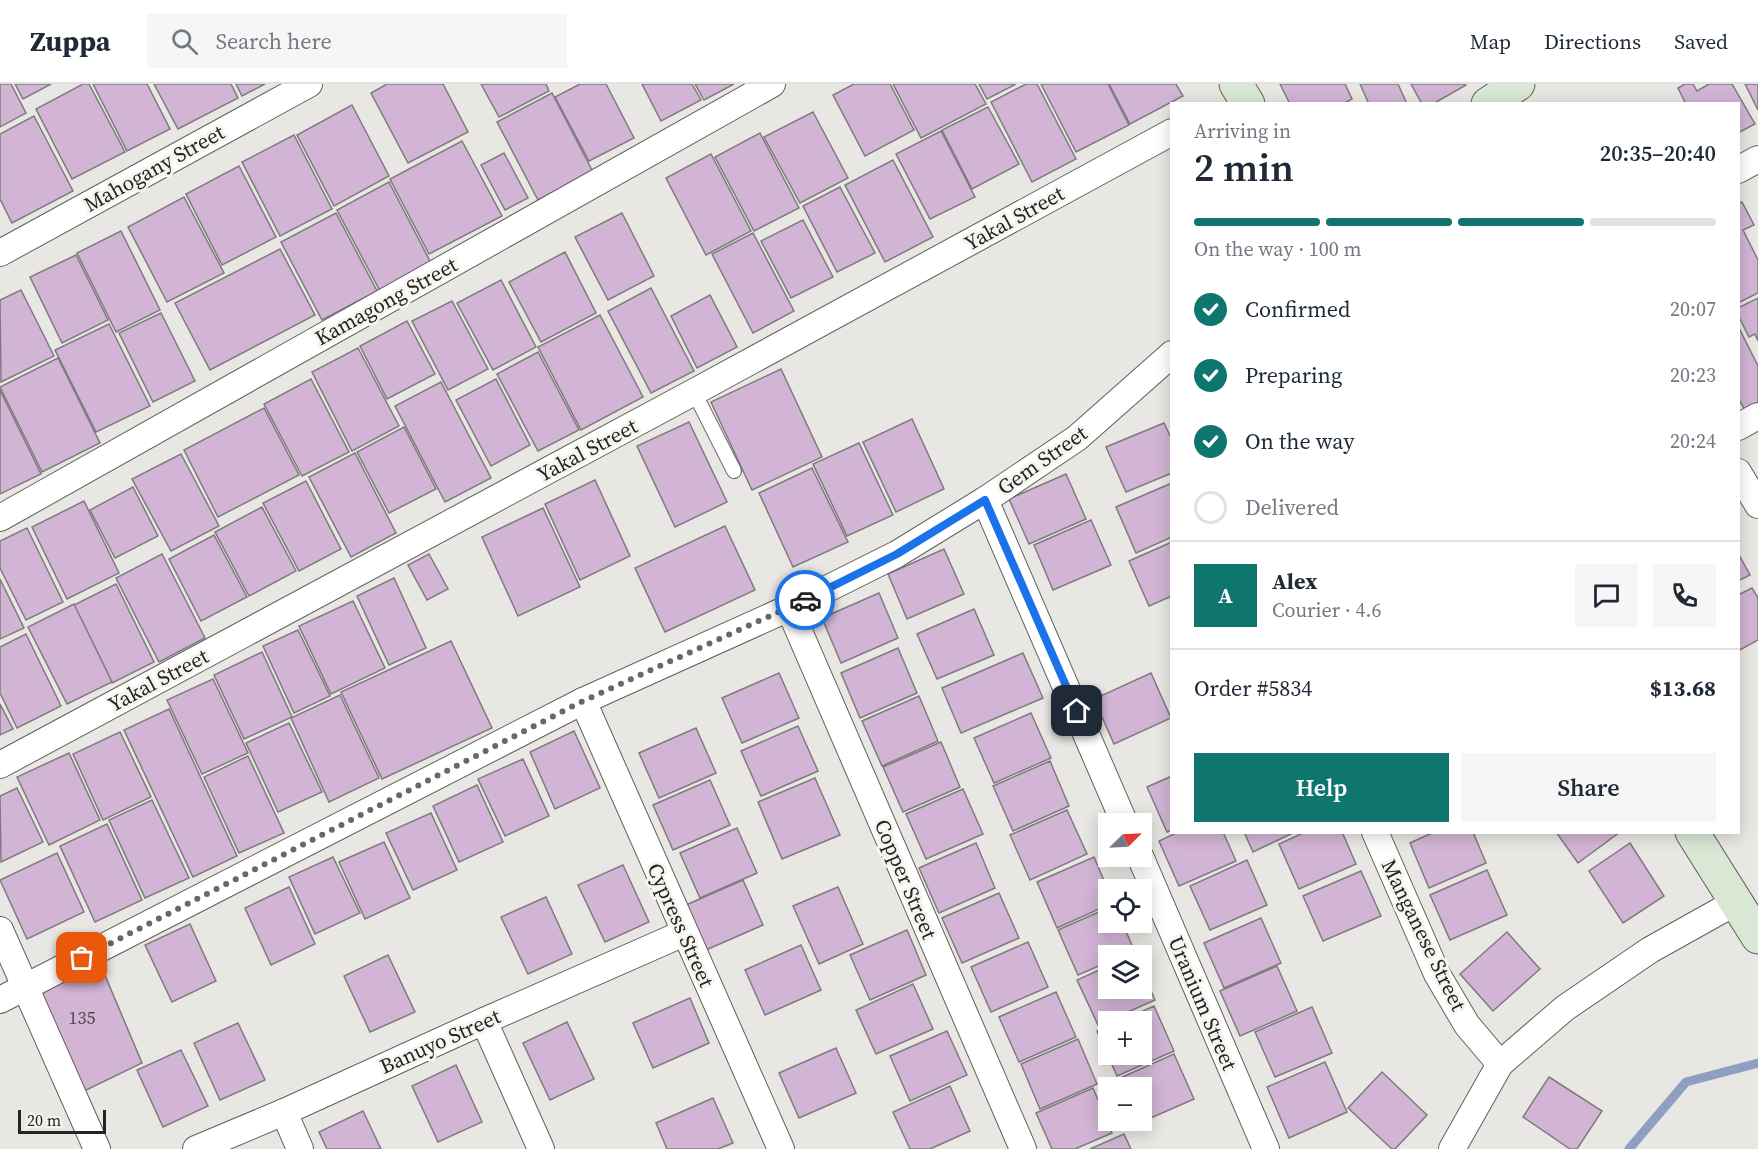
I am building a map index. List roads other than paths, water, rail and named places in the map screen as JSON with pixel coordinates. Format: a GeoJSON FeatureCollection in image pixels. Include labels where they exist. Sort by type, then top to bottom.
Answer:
{"type":"FeatureCollection","features":[{"type":"Feature","properties":{"kind":"street","name":"Mahogany Street"},"geometry":{"type":"LineString","coordinates":[[0,253],[309,84]]}},
{"type":"Feature","properties":{"kind":"street","name":"Kamagong Street"},"geometry":{"type":"LineString","coordinates":[[0,518],[772,84]]}},
{"type":"Feature","properties":{"kind":"street","name":"Yakal Street"},"geometry":{"type":"LineString","coordinates":[[0,765],[1170,133]]}},
{"type":"Feature","properties":{"kind":"street"},"geometry":{"type":"LineString","coordinates":[[1740,169],[1758,159]]}},
{"type":"Feature","properties":{"kind":"street","name":"Gem Street"},"geometry":{"type":"LineString","coordinates":[[0,1000],[583,701],[789,608],[897,554],[985,500],[1077,438],[1169,364]]}},
{"type":"Feature","properties":{"kind":"street"},"geometry":{"type":"LineString","coordinates":[[1740,426],[1758,416]]}},
{"type":"Feature","properties":{"kind":"street"},"geometry":{"type":"LineString","coordinates":[[1740,475],[1758,505]]}},
{"type":"Feature","properties":{"kind":"street"},"geometry":{"type":"LineString","coordinates":[[985,500],[1120,813]]}},
{"type":"Feature","properties":{"kind":"street","name":"Copper Street"},"geometry":{"type":"LineString","coordinates":[[789,608],[1023,1149]]}},
{"type":"Feature","properties":{"kind":"street","name":"Cypress Street"},"geometry":{"type":"LineString","coordinates":[[583,701],[781,1149]]}},
{"type":"Feature","properties":{"kind":"street","name":"Manganese Street"},"geometry":{"type":"LineString","coordinates":[[1376,834],[1437,974],[1467,1025],[1500,1064]]}},
{"type":"Feature","properties":{"kind":"street"},"geometry":{"type":"LineString","coordinates":[[1694,834],[1747,896],[1758,937]]}},
{"type":"Feature","properties":{"kind":"street","name":"Uranium Street"},"geometry":{"type":"LineString","coordinates":[[1145,867],[1266,1149]]}},
{"type":"Feature","properties":{"kind":"street"},"geometry":{"type":"LineString","coordinates":[[1452,1149],[1500,1064],[1565,1008],[1650,950],[1747,896]]}},
{"type":"Feature","properties":{"kind":"street"},"geometry":{"type":"LineString","coordinates":[[0,930],[97,1149]]}},
{"type":"Feature","properties":{"kind":"street","name":"Banuyo Street"},"geometry":{"type":"LineString","coordinates":[[196,1149],[684,933]]}},
{"type":"Feature","properties":{"kind":"street"},"geometry":{"type":"LineString","coordinates":[[484,1021],[541,1149]]}},
{"type":"Feature","properties":{"kind":"street"},"geometry":{"type":"LineString","coordinates":[[284,1112],[300,1149]]}},
{"type":"Feature","properties":{"kind":"lane"},"geometry":{"type":"LineString","coordinates":[[694,392],[734,471]]}},
{"type":"Feature","properties":{"kind":"waterway"},"geometry":{"type":"LineString","coordinates":[[1629,1149],[1686,1082],[1758,1063]]}}]}
